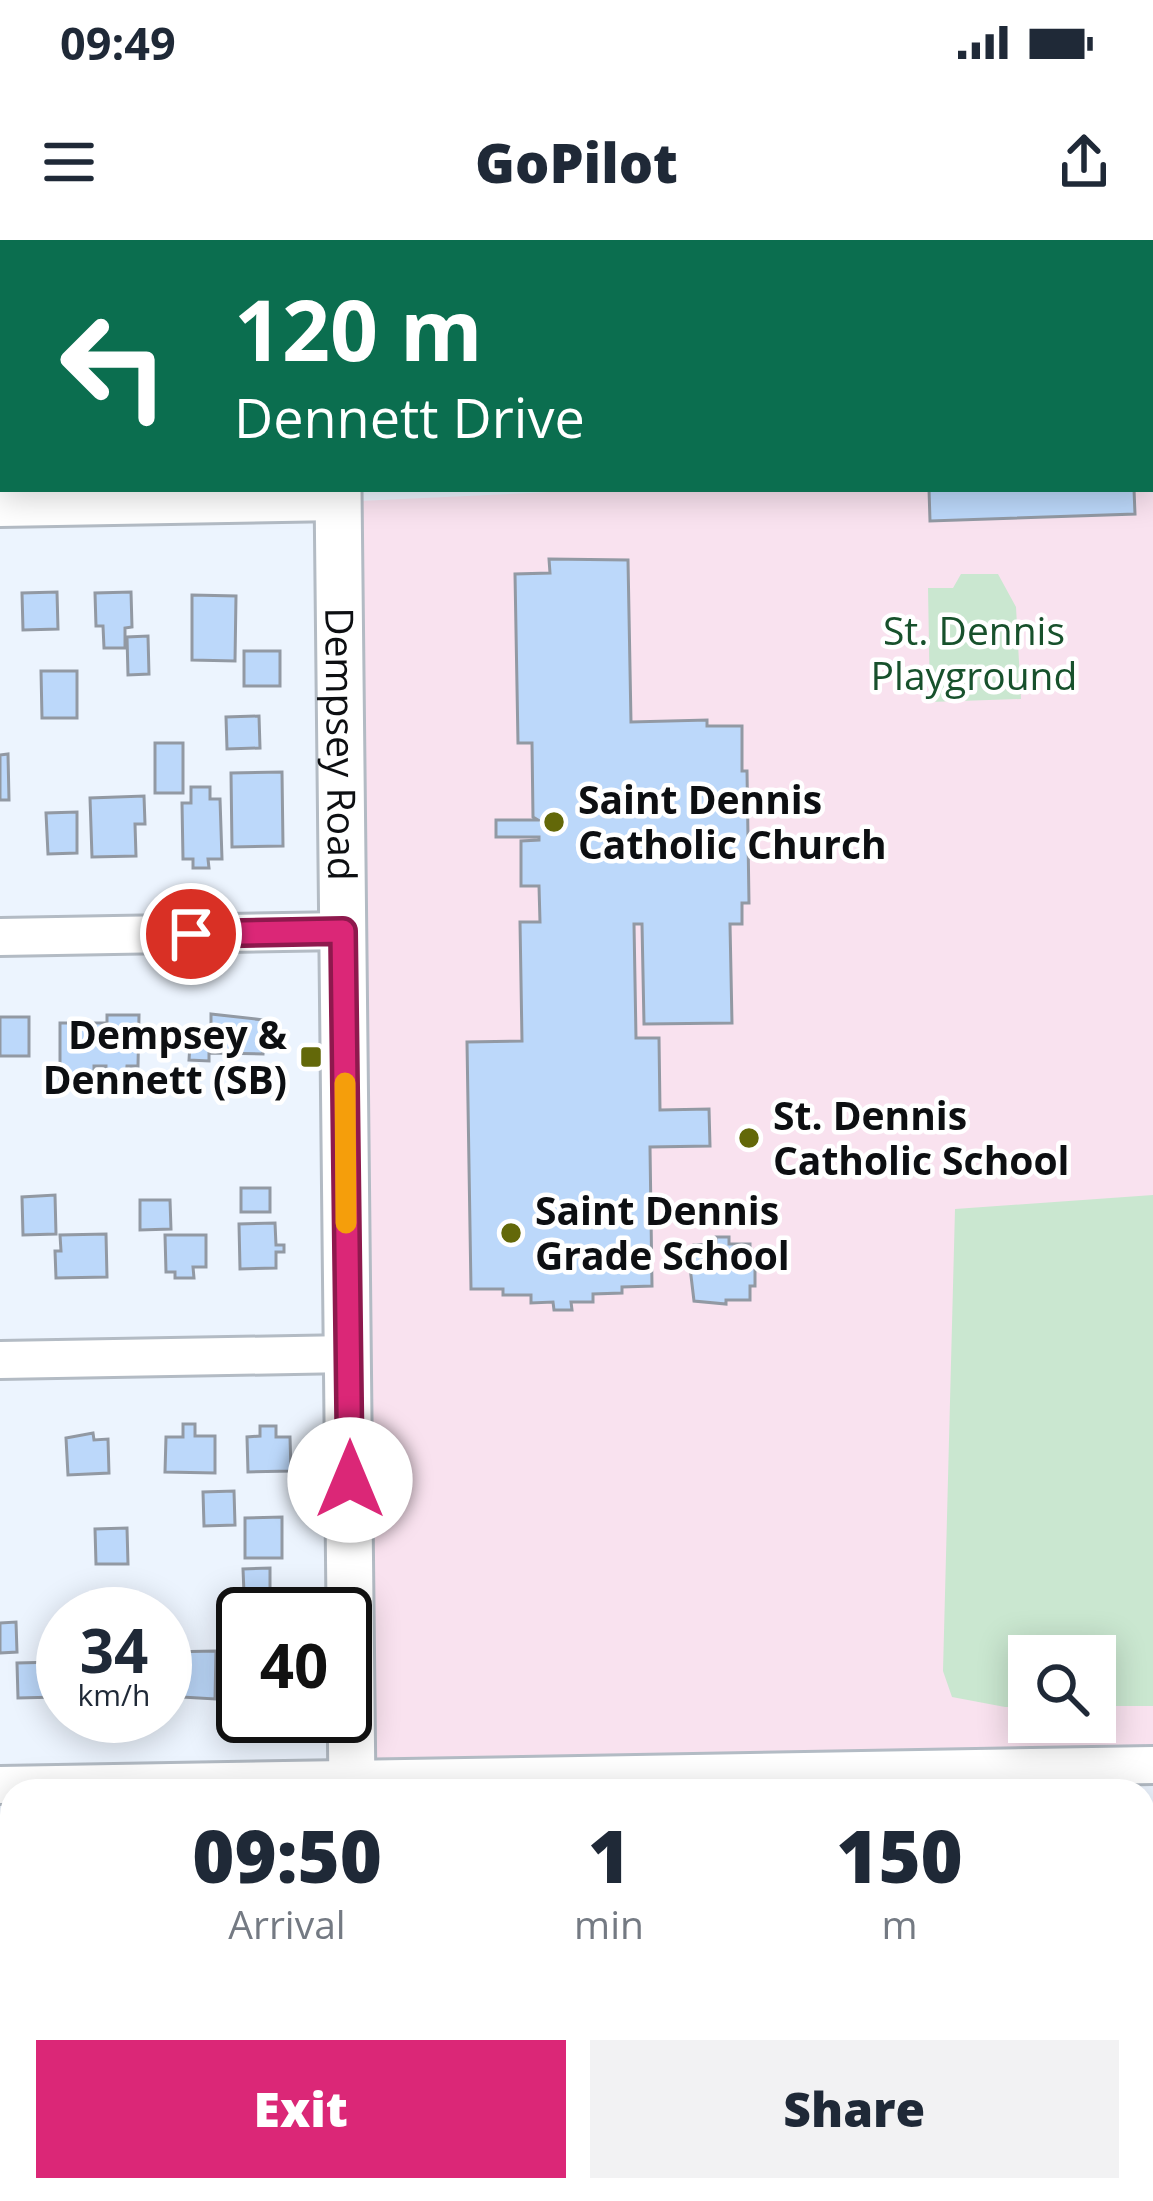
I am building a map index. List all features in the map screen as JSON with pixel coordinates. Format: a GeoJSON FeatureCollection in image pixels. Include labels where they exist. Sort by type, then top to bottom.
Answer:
{"type":"FeatureCollection","features":[{"type":"Feature","properties":{"kind":"street"},"geometry":{"type":"LineString","coordinates":[[0,508],[338,495]]}},
{"type":"Feature","properties":{"kind":"street","name":"Dempsey Road"},"geometry":{"type":"LineString","coordinates":[[338,495],[352,1779]]}},
{"type":"Feature","properties":{"kind":"street"},"geometry":{"type":"LineString","coordinates":[[0,937],[343,931]]}},
{"type":"Feature","properties":{"kind":"street"},"geometry":{"type":"LineString","coordinates":[[0,1360],[349,1354]]}},
{"type":"Feature","properties":{"kind":"street"},"geometry":{"type":"LineString","coordinates":[[563,1779],[1153,1765]]}},
{"type":"Feature","properties":{"kind":"shaded area","name":"St. Dennis Catholic School"},"geometry":{"type":"Polygon","coordinates":[[[551,492],[1153,492],[1153,1765],[352,1777],[352,1743],[372,1743],[372,1587],[350,1587],[338,502],[551,492]]]}},
{"type":"Feature","properties":{"kind":"green space","name":"St. Dennis Playground"},"geometry":{"type":"Polygon","coordinates":[[[961,574],[998,574],[1016,607],[1021,699],[930,702],[928,588],[953,588],[961,574]]]}},
{"type":"Feature","properties":{"kind":"green space"},"geometry":{"type":"Polygon","coordinates":[[[1153,1195],[1153,1706],[1116,1706],[1116,1635],[1008,1635],[1008,1707],[952,1697],[943,1671],[955,1209],[1153,1195]]]}},
{"type":"Feature","properties":{"kind":"building"},"geometry":{"type":"Polygon","coordinates":[[[929,492],[1134,492],[1135,514],[930,521],[929,492]]]}},
{"type":"Feature","properties":{"kind":"building"},"geometry":{"type":"Polygon","coordinates":[[[549,559],[628,560],[631,722],[707,720],[707,726],[742,726],[742,771],[747,771],[749,903],[742,903],[742,924],[730,924],[732,1023],[644,1024],[642,924],[634,924],[636,1038],[659,1038],[660,1110],[709,1109],[710,1146],[650,1147],[652,1286],[593,1294],[593,1302],[571,1302],[572,1310],[554,1310],[553,1302],[531,1303],[531,1295],[503,1295],[503,1289],[471,1289],[467,1042],[522,1041],[520,922],[540,922],[539,886],[521,886],[521,841],[539,837],[496,837],[496,820],[538,820],[533,817],[532,743],[518,743],[515,574],[550,573],[549,559]]]}},
{"type":"Feature","properties":{"kind":"building"},"geometry":{"type":"Polygon","coordinates":[[[57,592],[58,629],[23,630],[22,593],[57,592]]]}},
{"type":"Feature","properties":{"kind":"building"},"geometry":{"type":"Polygon","coordinates":[[[131,592],[132,627],[125,628],[125,648],[104,648],[103,626],[96,626],[95,593],[131,592]]]}},
{"type":"Feature","properties":{"kind":"building"},"geometry":{"type":"Polygon","coordinates":[[[192,595],[236,596],[235,661],[192,660],[192,595]]]}},
{"type":"Feature","properties":{"kind":"building"},"geometry":{"type":"Polygon","coordinates":[[[148,636],[149,674],[128,675],[127,637],[148,636]]]}},
{"type":"Feature","properties":{"kind":"building"},"geometry":{"type":"Polygon","coordinates":[[[244,651],[280,651],[280,686],[244,686],[244,651]]]}},
{"type":"Feature","properties":{"kind":"building"},"geometry":{"type":"Polygon","coordinates":[[[41,671],[77,671],[77,718],[42,718],[41,671]]]}},
{"type":"Feature","properties":{"kind":"building"},"geometry":{"type":"Polygon","coordinates":[[[259,716],[260,748],[227,749],[226,717],[259,716]]]}},
{"type":"Feature","properties":{"kind":"building"},"geometry":{"type":"Polygon","coordinates":[[[155,743],[183,743],[183,793],[155,793],[155,743]]]}},
{"type":"Feature","properties":{"kind":"building"},"geometry":{"type":"Polygon","coordinates":[[[8,754],[9,800],[0,800],[0,755],[8,754]]]}},
{"type":"Feature","properties":{"kind":"building"},"geometry":{"type":"Polygon","coordinates":[[[282,772],[283,846],[232,847],[231,773],[282,772]]]}},
{"type":"Feature","properties":{"kind":"building"},"geometry":{"type":"Polygon","coordinates":[[[191,787],[210,787],[210,799],[220,799],[222,859],[208,859],[209,868],[193,868],[193,859],[183,859],[182,803],[191,803],[191,787]]]}},
{"type":"Feature","properties":{"kind":"building"},"geometry":{"type":"Polygon","coordinates":[[[144,796],[145,824],[135,824],[136,856],[92,857],[90,798],[144,796]]]}},
{"type":"Feature","properties":{"kind":"building"},"geometry":{"type":"Polygon","coordinates":[[[77,812],[77,853],[48,854],[46,813],[77,812]]]}},
{"type":"Feature","properties":{"kind":"building"},"geometry":{"type":"Polygon","coordinates":[[[211,1014],[264,1020],[263,1054],[209,1053],[209,1061],[189,1060],[191,1028],[211,1028],[211,1014]]]}},
{"type":"Feature","properties":{"kind":"building"},"geometry":{"type":"Polygon","coordinates":[[[107,1015],[139,1015],[138,1066],[127,1066],[126,1077],[106,1077],[106,1066],[94,1066],[94,1079],[60,1079],[60,1023],[107,1023],[107,1015]]]}},
{"type":"Feature","properties":{"kind":"building"},"geometry":{"type":"Polygon","coordinates":[[[0,1017],[29,1017],[29,1056],[0,1056],[0,1017]]]}},
{"type":"Feature","properties":{"kind":"building"},"geometry":{"type":"Polygon","coordinates":[[[241,1188],[270,1188],[270,1212],[241,1212],[241,1188]]]}},
{"type":"Feature","properties":{"kind":"building"},"geometry":{"type":"Polygon","coordinates":[[[55,1195],[56,1234],[23,1235],[22,1197],[55,1195]]]}},
{"type":"Feature","properties":{"kind":"building"},"geometry":{"type":"Polygon","coordinates":[[[140,1200],[170,1200],[171,1229],[140,1230],[140,1200]]]}},
{"type":"Feature","properties":{"kind":"building"},"geometry":{"type":"Polygon","coordinates":[[[275,1223],[276,1245],[284,1245],[284,1252],[276,1252],[276,1268],[240,1269],[239,1224],[275,1223]]]}},
{"type":"Feature","properties":{"kind":"building"},"geometry":{"type":"Polygon","coordinates":[[[106,1234],[107,1277],[56,1278],[60,1235],[106,1234]]]}},
{"type":"Feature","properties":{"kind":"building"},"geometry":{"type":"Polygon","coordinates":[[[165,1235],[206,1235],[206,1267],[193,1267],[194,1278],[175,1278],[175,1272],[166,1272],[165,1235]]]}},
{"type":"Feature","properties":{"kind":"building"},"geometry":{"type":"Polygon","coordinates":[[[716,1237],[729,1237],[729,1244],[750,1244],[755,1286],[750,1286],[750,1300],[694,1301],[689,1259],[694,1259],[694,1245],[716,1244],[716,1237]]]}},
{"type":"Feature","properties":{"kind":"building"},"geometry":{"type":"Polygon","coordinates":[[[183,1424],[195,1424],[195,1436],[215,1436],[215,1473],[165,1472],[166,1437],[183,1437],[183,1424]]]}},
{"type":"Feature","properties":{"kind":"building"},"geometry":{"type":"Polygon","coordinates":[[[260,1426],[276,1426],[276,1437],[290,1437],[291,1471],[248,1472],[247,1437],[260,1436],[260,1426]]]}},
{"type":"Feature","properties":{"kind":"building"},"geometry":{"type":"Polygon","coordinates":[[[93,1433],[94,1440],[108,1439],[109,1473],[68,1475],[66,1438],[93,1433]]]}},
{"type":"Feature","properties":{"kind":"building"},"geometry":{"type":"Polygon","coordinates":[[[234,1491],[235,1525],[204,1526],[203,1492],[234,1491]]]}},
{"type":"Feature","properties":{"kind":"building"},"geometry":{"type":"Polygon","coordinates":[[[282,1517],[282,1558],[245,1558],[245,1518],[282,1517]]]}},
{"type":"Feature","properties":{"kind":"building"},"geometry":{"type":"Polygon","coordinates":[[[127,1528],[128,1564],[96,1564],[95,1529],[127,1528]]]}},
{"type":"Feature","properties":{"kind":"building"},"geometry":{"type":"Polygon","coordinates":[[[270,1568],[270,1587],[244,1587],[243,1569],[270,1568]]]}},
{"type":"Feature","properties":{"kind":"building"},"geometry":{"type":"Polygon","coordinates":[[[16,1622],[17,1652],[0,1653],[0,1623],[16,1622]]]}},
{"type":"Feature","properties":{"kind":"building"},"geometry":{"type":"Polygon","coordinates":[[[192,1651],[216,1651],[215,1699],[192,1698],[192,1651]]]}},
{"type":"Feature","properties":{"kind":"building"},"geometry":{"type":"Polygon","coordinates":[[[17,1663],[36,1663],[36,1698],[18,1698],[17,1663]]]}},
{"type":"Feature","properties":{"kind":"slow traffic"},"geometry":{"type":"LineString","coordinates":[[345,1083],[346,1223]]}},
{"type":"Feature","properties":{"kind":"place","name":"Saint Dennis Catholic Church"},"geometry":{"type":"Point","coordinates":[554,822]}},
{"type":"Feature","properties":{"kind":"place","name":"Dempsey & Dennett (SB)"},"geometry":{"type":"Point","coordinates":[311,1057]}},
{"type":"Feature","properties":{"kind":"place","name":"St. Dennis Catholic School"},"geometry":{"type":"Point","coordinates":[749,1138]}},
{"type":"Feature","properties":{"kind":"place","name":"Saint Dennis Grade School"},"geometry":{"type":"Point","coordinates":[511,1233]}},
{"type":"Feature","properties":{"kind":"route"},"geometry":{"type":"LineString","coordinates":[[191,934],[343,931],[350,1480]]}}]}
